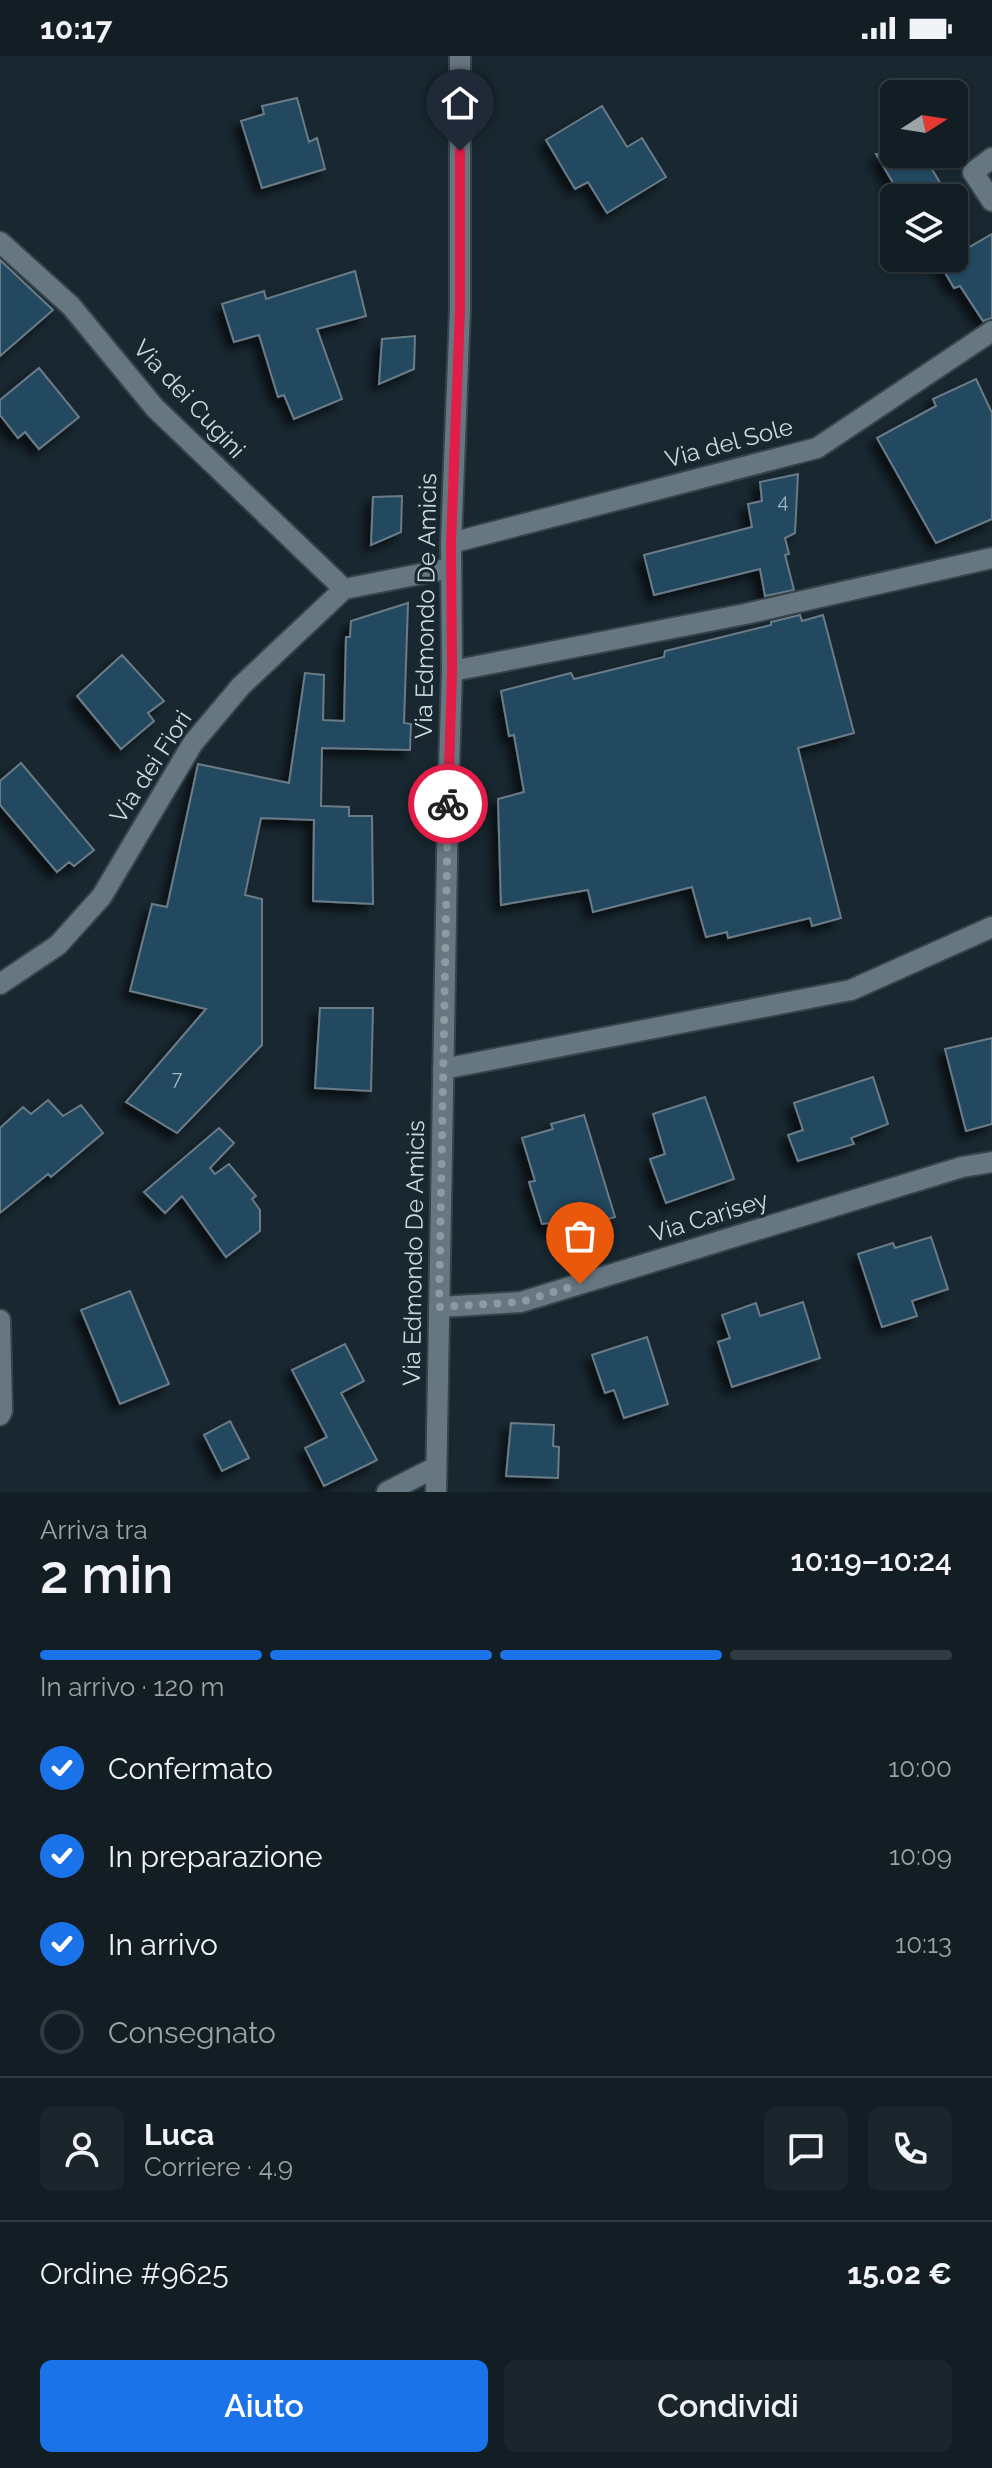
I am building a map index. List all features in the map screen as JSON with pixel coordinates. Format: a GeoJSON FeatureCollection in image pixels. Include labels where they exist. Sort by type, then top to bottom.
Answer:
{"type":"FeatureCollection","features":[{"type":"Feature","properties":{"kind":"street","name":"Via Edmondo De Amicis"},"geometry":{"type":"LineString","coordinates":[[436,1492],[452,671],[451,543],[460,309],[460,56]]}},
{"type":"Feature","properties":{"kind":"street"},"geometry":{"type":"LineString","coordinates":[[992,158],[973,172],[992,201]]}},
{"type":"Feature","properties":{"kind":"street","name":"Via dei Cugini"},"geometry":{"type":"LineString","coordinates":[[0,242],[71,306],[155,408],[344,589]]}},
{"type":"Feature","properties":{"kind":"street","name":"Via del Sole"},"geometry":{"type":"LineString","coordinates":[[451,543],[817,448],[992,331]]}},
{"type":"Feature","properties":{"kind":"street"},"geometry":{"type":"LineString","coordinates":[[452,671],[745,614],[992,558]]}},
{"type":"Feature","properties":{"kind":"street"},"geometry":{"type":"LineString","coordinates":[[344,589],[451,568]]}},
{"type":"Feature","properties":{"kind":"street","name":"Via dei Fiori"},"geometry":{"type":"LineString","coordinates":[[0,984],[58,945],[102,896],[193,743],[241,686],[344,589]]}},
{"type":"Feature","properties":{"kind":"street"},"geometry":{"type":"LineString","coordinates":[[443,1069],[851,990],[992,927]]}},
{"type":"Feature","properties":{"kind":"street","name":"Via Carisey"},"geometry":{"type":"LineString","coordinates":[[439,1307],[521,1302],[962,1167],[992,1162]]}},
{"type":"Feature","properties":{"kind":"street"},"geometry":{"type":"LineString","coordinates":[[0,1320],[0,1415]]}},
{"type":"Feature","properties":{"kind":"street"},"geometry":{"type":"LineString","coordinates":[[387,1492],[436,1467]]}},
{"type":"Feature","properties":{"kind":"building"},"geometry":{"type":"Polygon","coordinates":[[[297,98],[309,142],[317,138],[325,169],[262,188],[241,121],[264,114],[262,106],[297,98]]]}},
{"type":"Feature","properties":{"kind":"building"},"geometry":{"type":"Polygon","coordinates":[[[602,106],[627,147],[642,138],[666,177],[607,213],[588,182],[575,189],[546,140],[602,106]]]}},
{"type":"Feature","properties":{"kind":"building"},"geometry":{"type":"Polygon","coordinates":[[[884,168],[931,168],[941,184],[894,184],[884,168]]]}},
{"type":"Feature","properties":{"kind":"building"},"geometry":{"type":"Polygon","coordinates":[[[992,234],[992,318],[983,321],[960,286],[954,288],[945,272],[968,272],[968,248],[992,234]]]}},
{"type":"Feature","properties":{"kind":"building"},"geometry":{"type":"Polygon","coordinates":[[[0,260],[53,310],[0,356],[0,260]]]}},
{"type":"Feature","properties":{"kind":"building"},"geometry":{"type":"Polygon","coordinates":[[[355,271],[366,316],[317,329],[342,399],[294,419],[284,395],[278,397],[259,335],[234,342],[222,304],[264,291],[266,299],[355,271]]]}},
{"type":"Feature","properties":{"kind":"building"},"geometry":{"type":"Polygon","coordinates":[[[415,336],[414,369],[379,384],[382,339],[415,336]]]}},
{"type":"Feature","properties":{"kind":"building"},"geometry":{"type":"Polygon","coordinates":[[[39,368],[79,417],[39,449],[25,432],[18,438],[0,415],[0,400],[39,368]]]}},
{"type":"Feature","properties":{"kind":"building"},"geometry":{"type":"Polygon","coordinates":[[[976,379],[992,413],[992,519],[936,543],[877,438],[936,406],[933,399],[976,379]]]}},
{"type":"Feature","properties":{"kind":"building"},"geometry":{"type":"Polygon","coordinates":[[[798,474],[795,533],[785,538],[789,554],[785,555],[794,590],[765,596],[760,569],[654,595],[644,555],[752,527],[748,504],[762,501],[760,482],[798,474]]]}},
{"type":"Feature","properties":{"kind":"building"},"geometry":{"type":"Polygon","coordinates":[[[402,496],[401,532],[371,545],[373,497],[402,496]]]}},
{"type":"Feature","properties":{"kind":"building"},"geometry":{"type":"Polygon","coordinates":[[[408,603],[404,723],[411,724],[410,750],[322,748],[321,806],[349,807],[349,816],[372,816],[373,904],[313,901],[314,820],[261,818],[245,895],[262,899],[262,1045],[177,1133],[126,1102],[206,1009],[130,991],[152,904],[167,907],[198,764],[289,783],[305,673],[324,675],[323,720],[344,721],[346,637],[350,637],[351,621],[408,603]]]}},
{"type":"Feature","properties":{"kind":"building"},"geometry":{"type":"Polygon","coordinates":[[[800,615],[802,621],[823,615],[854,733],[798,748],[841,918],[812,926],[810,918],[728,938],[727,932],[706,937],[692,887],[593,912],[588,890],[501,905],[498,799],[524,792],[514,735],[509,736],[501,691],[571,673],[574,679],[664,657],[665,651],[800,615]]]}},
{"type":"Feature","properties":{"kind":"building"},"geometry":{"type":"Polygon","coordinates":[[[122,655],[164,701],[148,713],[154,721],[121,749],[77,696],[122,655]]]}},
{"type":"Feature","properties":{"kind":"building"},"geometry":{"type":"Polygon","coordinates":[[[21,763],[94,850],[74,866],[69,862],[57,872],[0,805],[0,781],[21,763]]]}},
{"type":"Feature","properties":{"kind":"building"},"geometry":{"type":"Polygon","coordinates":[[[320,1008],[373,1008],[371,1091],[315,1088],[320,1008]]]}},
{"type":"Feature","properties":{"kind":"building"},"geometry":{"type":"Polygon","coordinates":[[[992,1038],[992,1124],[966,1131],[945,1049],[992,1038]]]}},
{"type":"Feature","properties":{"kind":"building"},"geometry":{"type":"Polygon","coordinates":[[[873,1077],[888,1124],[851,1138],[854,1144],[798,1161],[788,1135],[803,1130],[794,1103],[873,1077]]]}},
{"type":"Feature","properties":{"kind":"building"},"geometry":{"type":"Polygon","coordinates":[[[705,1097],[734,1179],[666,1203],[650,1159],[665,1154],[653,1114],[705,1097]]]}},
{"type":"Feature","properties":{"kind":"building"},"geometry":{"type":"Polygon","coordinates":[[[48,1100],[63,1116],[81,1105],[103,1133],[51,1177],[48,1174],[0,1213],[0,1128],[23,1107],[31,1114],[48,1100]]]}},
{"type":"Feature","properties":{"kind":"building"},"geometry":{"type":"Polygon","coordinates":[[[584,1115],[615,1217],[583,1226],[581,1222],[552,1231],[549,1223],[542,1224],[529,1182],[535,1181],[522,1138],[553,1129],[551,1124],[584,1115]]]}},
{"type":"Feature","properties":{"kind":"building"},"geometry":{"type":"Polygon","coordinates":[[[219,1128],[234,1143],[210,1168],[215,1174],[229,1164],[256,1196],[252,1199],[260,1210],[260,1231],[226,1257],[182,1196],[165,1213],[144,1192],[219,1128]]]}},
{"type":"Feature","properties":{"kind":"building"},"geometry":{"type":"Polygon","coordinates":[[[931,1237],[948,1289],[912,1301],[917,1316],[882,1327],[858,1254],[893,1243],[895,1248],[931,1237]]]}},
{"type":"Feature","properties":{"kind":"building"},"geometry":{"type":"Polygon","coordinates":[[[130,1291],[169,1384],[120,1404],[81,1310],[130,1291]]]}},
{"type":"Feature","properties":{"kind":"building"},"geometry":{"type":"Polygon","coordinates":[[[803,1302],[820,1358],[732,1387],[718,1342],[730,1338],[722,1315],[756,1303],[760,1316],[803,1302]]]}},
{"type":"Feature","properties":{"kind":"building"},"geometry":{"type":"Polygon","coordinates":[[[647,1337],[668,1404],[624,1418],[614,1390],[605,1393],[592,1355],[647,1337]]]}},
{"type":"Feature","properties":{"kind":"building"},"geometry":{"type":"Polygon","coordinates":[[[345,1344],[364,1381],[341,1393],[377,1460],[324,1486],[305,1448],[327,1437],[292,1370],[345,1344]]]}},
{"type":"Feature","properties":{"kind":"building"},"geometry":{"type":"Polygon","coordinates":[[[230,1421],[249,1458],[222,1471],[204,1435],[230,1421]]]}},
{"type":"Feature","properties":{"kind":"building"},"geometry":{"type":"Polygon","coordinates":[[[511,1423],[554,1425],[553,1446],[559,1447],[558,1478],[506,1476],[511,1423]]]}},
{"type":"Feature","properties":{"kind":"way so far"},"geometry":{"type":"LineString","coordinates":[[448,804],[439,1307],[521,1302],[580,1284]]}},
{"type":"Feature","properties":{"kind":"route"},"geometry":{"type":"LineString","coordinates":[[448,804],[452,671],[451,543],[460,309],[460,151]]}}]}
